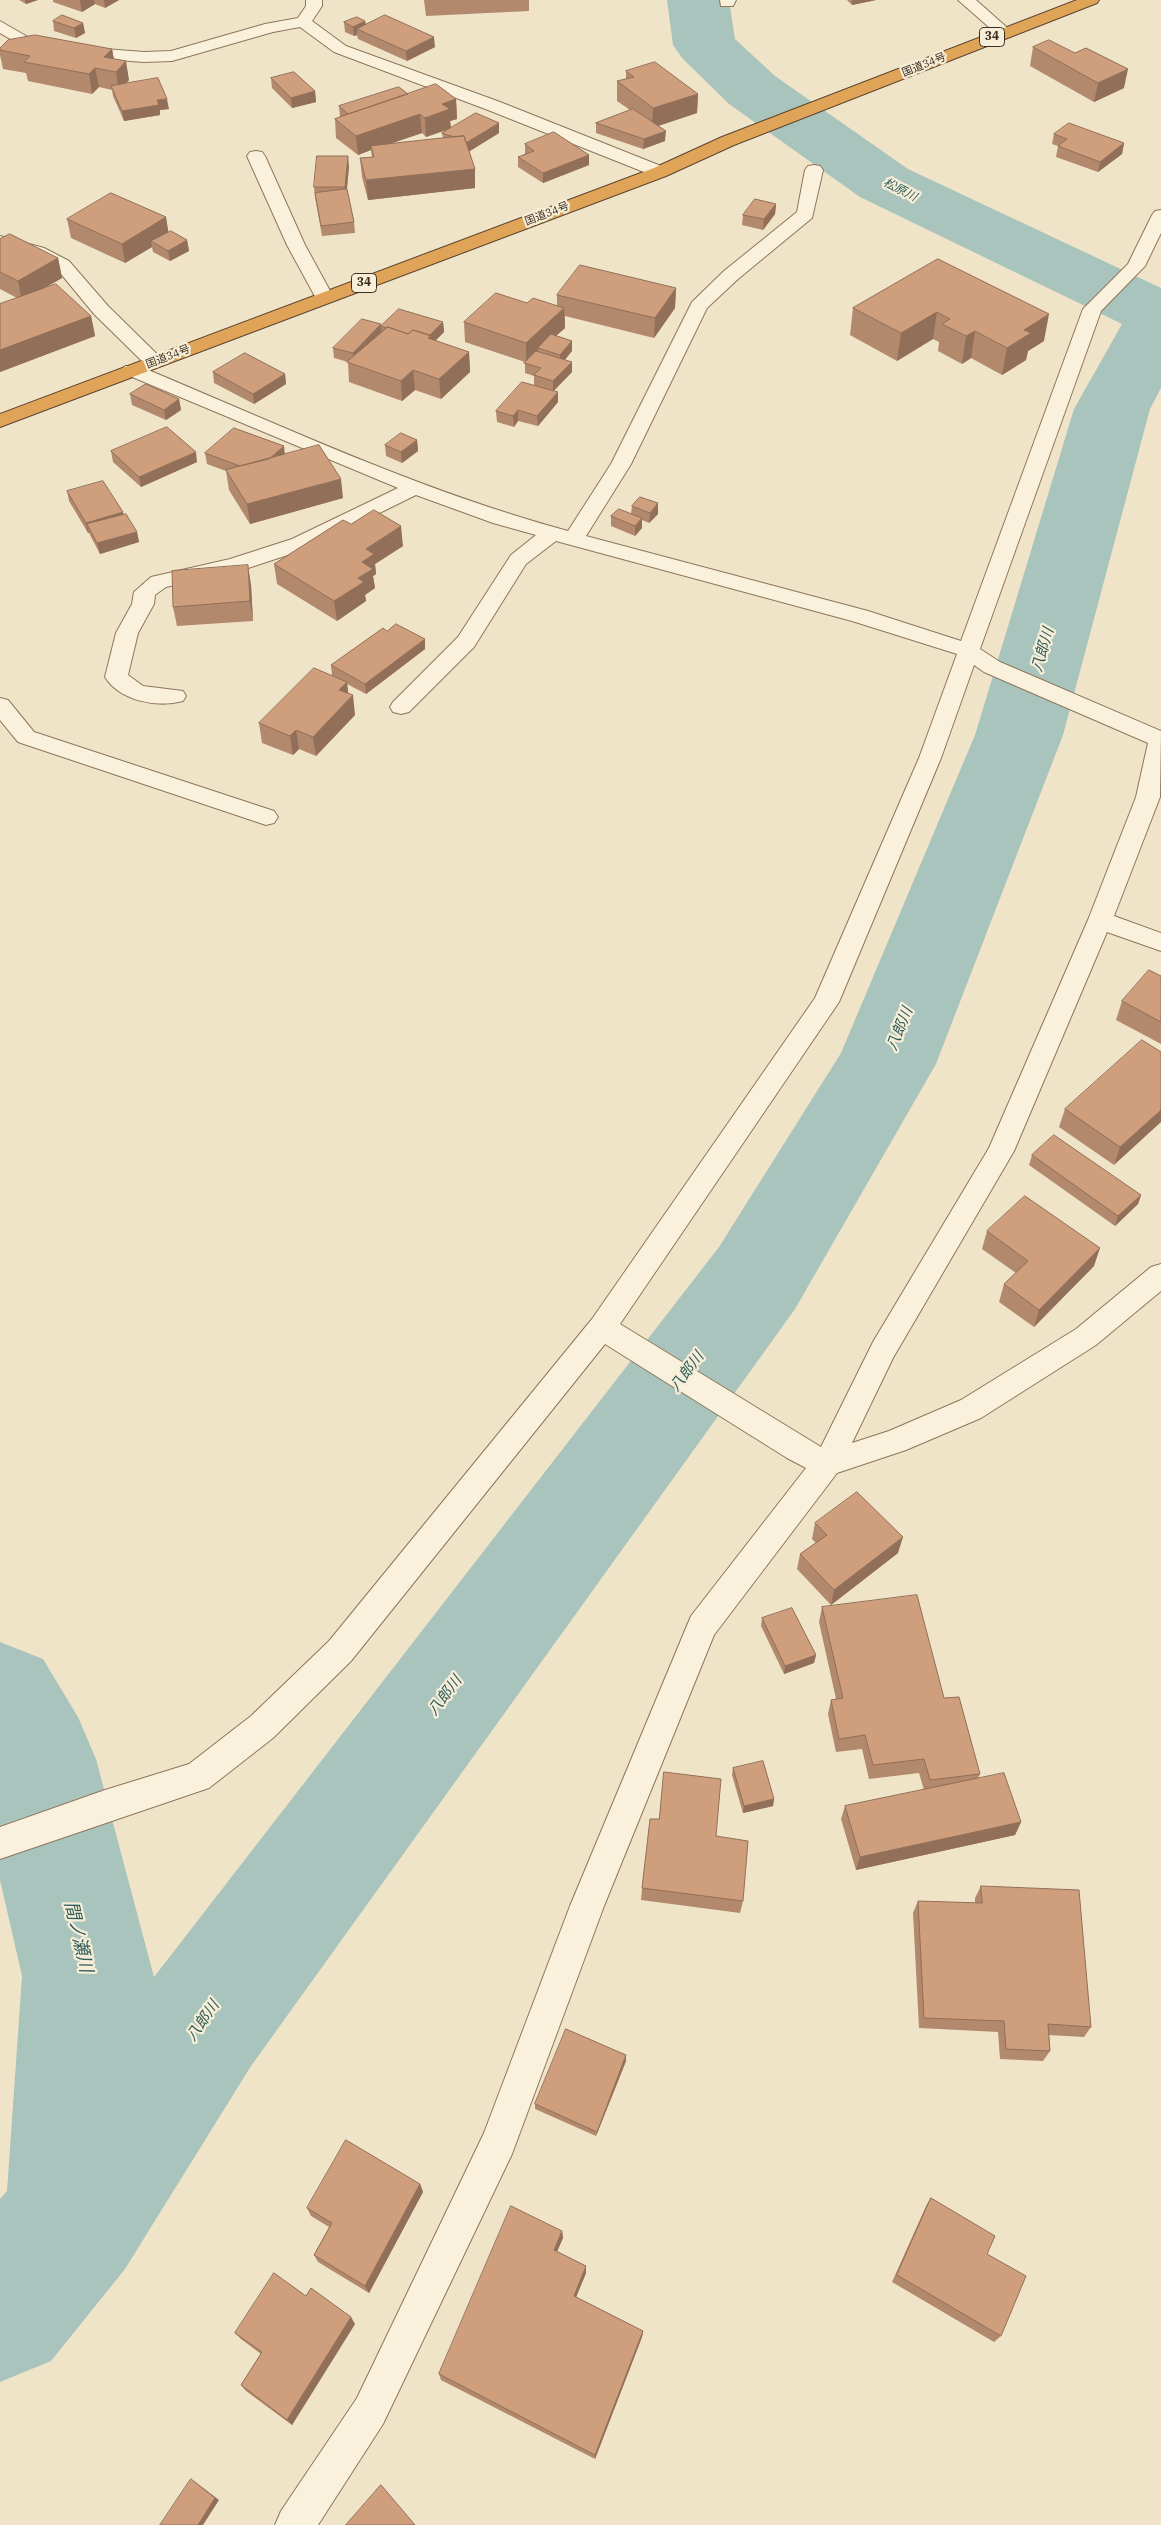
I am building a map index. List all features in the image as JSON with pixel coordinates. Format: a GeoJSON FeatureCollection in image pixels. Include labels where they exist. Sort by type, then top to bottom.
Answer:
{"type":"FeatureCollection","features":[{"type":"Feature","properties":{"kind":"highway","name":"国道34号"},"geometry":{"type":"LineString","coordinates":[[0,421],[660,172],[728,141],[1004,32],[1092,0]]}},
{"type":"Feature","properties":{"kind":"street"},"geometry":{"type":"LineString","coordinates":[[303,22],[314,6],[314,0]]}},
{"type":"Feature","properties":{"kind":"street"},"geometry":{"type":"LineString","coordinates":[[966,0],[1004,32]]}},
{"type":"Feature","properties":{"kind":"street"},"geometry":{"type":"LineString","coordinates":[[17,54],[34,49],[136,56],[172,56],[271,27],[303,22],[340,49],[494,106],[660,172]]}},
{"type":"Feature","properties":{"kind":"street"},"geometry":{"type":"LineString","coordinates":[[0,26],[34,49]]}},
{"type":"Feature","properties":{"kind":"street"},"geometry":{"type":"LineString","coordinates":[[256,156],[296,245],[325,298]]}},
{"type":"Feature","properties":{"kind":"street"},"geometry":{"type":"LineString","coordinates":[[573,539],[621,464],[699,306],[731,275],[806,214],[814,170]]}},
{"type":"Feature","properties":{"kind":"street"},"geometry":{"type":"LineString","coordinates":[[0,1843],[105,1806],[198,1777],[262,1727],[340,1651],[602,1327],[826,1002],[930,758],[967,650],[1092,309],[1136,266],[1161,215]]}},
{"type":"Feature","properties":{"kind":"street"},"geometry":{"type":"LineString","coordinates":[[0,241],[38,252],[64,265],[101,310],[154,362]]}},
{"type":"Feature","properties":{"kind":"street"},"geometry":{"type":"LineString","coordinates":[[132,370],[415,488],[500,519],[860,616],[967,650],[992,667],[1135,728],[1160,734],[1148,797],[1100,920],[1001,1151],[883,1350],[827,1464],[702,1626],[587,1906],[499,2141],[370,2411],[295,2525]]}},
{"type":"Feature","properties":{"kind":"street"},"geometry":{"type":"LineString","coordinates":[[175,696],[137,693],[116,677],[127,633],[143,604],[145,592],[159,582],[235,565],[299,544],[415,488]]}},
{"type":"Feature","properties":{"kind":"street"},"geometry":{"type":"LineString","coordinates":[[401,707],[466,642],[518,560],[552,533]]}},
{"type":"Feature","properties":{"kind":"street"},"geometry":{"type":"LineString","coordinates":[[0,705],[26,738],[266,817]]}},
{"type":"Feature","properties":{"kind":"street"},"geometry":{"type":"LineString","coordinates":[[1100,920],[1161,942]]}},
{"type":"Feature","properties":{"kind":"street"},"geometry":{"type":"LineString","coordinates":[[602,1327],[796,1449],[827,1464],[896,1441],[971,1409],[1086,1337],[1161,1275]]}},
{"type":"Feature","properties":{"kind":"building"},"geometry":{"type":"Polygon","coordinates":[[[62,15],[83,23],[74,28],[53,21],[62,15]]]}},
{"type":"Feature","properties":{"kind":"building"},"geometry":{"type":"Polygon","coordinates":[[[385,15],[434,37],[406,51],[357,29],[385,15]]]}},
{"type":"Feature","properties":{"kind":"building"},"geometry":{"type":"Polygon","coordinates":[[[357,17],[365,21],[353,27],[344,22],[357,17]]]}},
{"type":"Feature","properties":{"kind":"building"},"geometry":{"type":"Polygon","coordinates":[[[35,35],[112,49],[104,57],[126,61],[116,72],[95,68],[89,74],[24,62],[30,56],[0,50],[8,40],[35,35]]]}},
{"type":"Feature","properties":{"kind":"building"},"geometry":{"type":"Polygon","coordinates":[[[1049,40],[1075,53],[1086,48],[1128,69],[1098,83],[1033,47],[1049,40]]]}},
{"type":"Feature","properties":{"kind":"building"},"geometry":{"type":"Polygon","coordinates":[[[655,62],[698,94],[653,108],[617,81],[634,77],[626,71],[655,62]]]}},
{"type":"Feature","properties":{"kind":"building"},"geometry":{"type":"Polygon","coordinates":[[[294,72],[315,91],[291,98],[271,78],[294,72]]]}},
{"type":"Feature","properties":{"kind":"building"},"geometry":{"type":"Polygon","coordinates":[[[158,78],[167,99],[157,100],[159,105],[122,111],[111,86],[158,78]]]}},
{"type":"Feature","properties":{"kind":"building"},"geometry":{"type":"Polygon","coordinates":[[[436,84],[456,99],[442,104],[450,109],[425,118],[420,114],[356,136],[335,119],[436,84]]]}},
{"type":"Feature","properties":{"kind":"building"},"geometry":{"type":"Polygon","coordinates":[[[399,87],[408,94],[348,114],[339,106],[399,87]]]}},
{"type":"Feature","properties":{"kind":"building"},"geometry":{"type":"Polygon","coordinates":[[[633,109],[666,131],[644,139],[596,123],[633,109]]]}},
{"type":"Feature","properties":{"kind":"building"},"geometry":{"type":"Polygon","coordinates":[[[476,113],[499,123],[466,143],[464,136],[454,137],[442,133],[476,113]]]}},
{"type":"Feature","properties":{"kind":"building"},"geometry":{"type":"Polygon","coordinates":[[[1069,123],[1124,143],[1100,162],[1058,146],[1067,139],[1054,134],[1069,123]]]}},
{"type":"Feature","properties":{"kind":"building"},"geometry":{"type":"Polygon","coordinates":[[[554,132],[589,155],[543,173],[518,157],[534,151],[525,144],[554,132]]]}},
{"type":"Feature","properties":{"kind":"building"},"geometry":{"type":"Polygon","coordinates":[[[464,136],[475,169],[366,180],[360,158],[374,157],[371,146],[464,136]]]}},
{"type":"Feature","properties":{"kind":"building"},"geometry":{"type":"Polygon","coordinates":[[[317,156],[348,156],[345,187],[314,187],[317,156]]]}},
{"type":"Feature","properties":{"kind":"building"},"geometry":{"type":"Polygon","coordinates":[[[347,189],[354,222],[321,226],[315,193],[347,189]]]}},
{"type":"Feature","properties":{"kind":"building"},"geometry":{"type":"Polygon","coordinates":[[[111,193],[166,217],[122,244],[67,219],[111,193]]]}},
{"type":"Feature","properties":{"kind":"building"},"geometry":{"type":"Polygon","coordinates":[[[755,199],[776,204],[764,219],[743,215],[755,199]]]}},
{"type":"Feature","properties":{"kind":"building"},"geometry":{"type":"Polygon","coordinates":[[[171,231],[187,240],[168,251],[151,241],[171,231]]]}},
{"type":"Feature","properties":{"kind":"building"},"geometry":{"type":"Polygon","coordinates":[[[10,234],[58,258],[18,281],[0,272],[0,239],[10,234]]]}},
{"type":"Feature","properties":{"kind":"building"},"geometry":{"type":"Polygon","coordinates":[[[938,259],[1049,314],[1024,330],[1031,333],[1007,348],[975,331],[966,336],[942,324],[950,319],[937,312],[901,333],[853,308],[938,259]]]}},
{"type":"Feature","properties":{"kind":"building"},"geometry":{"type":"Polygon","coordinates":[[[580,265],[676,288],[655,318],[557,295],[580,265]]]}},
{"type":"Feature","properties":{"kind":"building"},"geometry":{"type":"Polygon","coordinates":[[[56,284],[91,316],[0,350],[0,304],[56,284]]]}},
{"type":"Feature","properties":{"kind":"building"},"geometry":{"type":"Polygon","coordinates":[[[496,293],[527,303],[533,298],[564,308],[526,343],[464,322],[496,293]]]}},
{"type":"Feature","properties":{"kind":"building"},"geometry":{"type":"Polygon","coordinates":[[[399,309],[443,322],[430,335],[413,330],[408,334],[381,326],[399,309]]]}},
{"type":"Feature","properties":{"kind":"building"},"geometry":{"type":"Polygon","coordinates":[[[362,319],[381,324],[353,353],[333,348],[362,319]]]}},
{"type":"Feature","properties":{"kind":"building"},"geometry":{"type":"Polygon","coordinates":[[[388,327],[408,334],[413,330],[431,336],[428,338],[469,352],[439,379],[413,370],[401,381],[347,362],[388,327]]]}},
{"type":"Feature","properties":{"kind":"building"},"geometry":{"type":"Polygon","coordinates":[[[551,334],[572,341],[560,355],[538,348],[551,334]]]}},
{"type":"Feature","properties":{"kind":"building"},"geometry":{"type":"Polygon","coordinates":[[[536,351],[572,362],[553,381],[534,375],[541,368],[524,363],[536,351]]]}},
{"type":"Feature","properties":{"kind":"building"},"geometry":{"type":"Polygon","coordinates":[[[245,353],[285,374],[253,394],[213,372],[245,353]]]}},
{"type":"Feature","properties":{"kind":"building"},"geometry":{"type":"Polygon","coordinates":[[[522,382],[558,392],[537,416],[518,410],[513,416],[496,411],[522,382]]]}},
{"type":"Feature","properties":{"kind":"building"},"geometry":{"type":"Polygon","coordinates":[[[146,384],[179,399],[164,410],[130,394],[146,384]]]}},
{"type":"Feature","properties":{"kind":"building"},"geometry":{"type":"Polygon","coordinates":[[[167,427],[196,452],[139,477],[111,451],[167,427]]]}},
{"type":"Feature","properties":{"kind":"building"},"geometry":{"type":"Polygon","coordinates":[[[234,428],[284,446],[269,459],[240,466],[205,453],[234,428]]]}},
{"type":"Feature","properties":{"kind":"building"},"geometry":{"type":"Polygon","coordinates":[[[401,433],[417,440],[401,452],[385,445],[401,433]]]}},
{"type":"Feature","properties":{"kind":"building"},"geometry":{"type":"Polygon","coordinates":[[[319,445],[341,479],[247,504],[226,470],[319,445]]]}},
{"type":"Feature","properties":{"kind":"building"},"geometry":{"type":"Polygon","coordinates":[[[103,481],[123,512],[86,523],[67,491],[103,481]]]}},
{"type":"Feature","properties":{"kind":"building"},"geometry":{"type":"Polygon","coordinates":[[[640,497],[658,503],[650,513],[632,506],[640,497]]]}},
{"type":"Feature","properties":{"kind":"building"},"geometry":{"type":"Polygon","coordinates":[[[619,509],[642,518],[635,526],[611,516],[619,509]]]}},
{"type":"Feature","properties":{"kind":"building"},"geometry":{"type":"Polygon","coordinates":[[[374,510],[401,526],[366,549],[374,554],[362,562],[373,569],[358,578],[364,582],[334,601],[274,564],[343,520],[351,524],[374,510]]]}},
{"type":"Feature","properties":{"kind":"building"},"geometry":{"type":"Polygon","coordinates":[[[126,514],[137,532],[97,543],[87,524],[126,514]]]}},
{"type":"Feature","properties":{"kind":"building"},"geometry":{"type":"Polygon","coordinates":[[[248,565],[250,601],[173,607],[172,571],[248,565]]]}},
{"type":"Feature","properties":{"kind":"building"},"geometry":{"type":"Polygon","coordinates":[[[396,624],[425,639],[365,684],[331,665],[383,628],[387,631],[396,624]]]}},
{"type":"Feature","properties":{"kind":"building"},"geometry":{"type":"Polygon","coordinates":[[[314,668],[347,682],[339,690],[353,695],[313,737],[296,730],[290,736],[259,723],[314,668]]]}},
{"type":"Feature","properties":{"kind":"building"},"geometry":{"type":"Polygon","coordinates":[[[1149,970],[1161,976],[1161,1022],[1122,1001],[1149,970]]]}},
{"type":"Feature","properties":{"kind":"building"},"geometry":{"type":"Polygon","coordinates":[[[1142,1040],[1161,1052],[1161,1110],[1120,1147],[1065,1109],[1142,1040]]]}},
{"type":"Feature","properties":{"kind":"building"},"geometry":{"type":"Polygon","coordinates":[[[1054,1135],[1141,1195],[1118,1216],[1032,1155],[1054,1135]]]}},
{"type":"Feature","properties":{"kind":"building"},"geometry":{"type":"Polygon","coordinates":[[[1025,1196],[1100,1248],[1039,1310],[1004,1284],[1028,1261],[987,1231],[1025,1196]]]}},
{"type":"Feature","properties":{"kind":"building"},"geometry":{"type":"Polygon","coordinates":[[[857,1492],[903,1537],[834,1590],[800,1554],[827,1535],[815,1523],[857,1492]]]}},
{"type":"Feature","properties":{"kind":"building"},"geometry":{"type":"Polygon","coordinates":[[[917,1595],[944,1698],[959,1697],[980,1774],[930,1780],[924,1759],[873,1765],[865,1735],[839,1739],[831,1700],[843,1698],[822,1607],[917,1595]]]}},
{"type":"Feature","properties":{"kind":"building"},"geometry":{"type":"Polygon","coordinates":[[[792,1608],[816,1655],[785,1666],[762,1618],[792,1608]]]}},
{"type":"Feature","properties":{"kind":"building"},"geometry":{"type":"Polygon","coordinates":[[[763,1761],[774,1799],[744,1806],[733,1768],[763,1761]]]}},
{"type":"Feature","properties":{"kind":"building"},"geometry":{"type":"Polygon","coordinates":[[[664,1772],[721,1779],[716,1836],[748,1841],[743,1901],[642,1888],[650,1819],[659,1819],[664,1772]]]}},
{"type":"Feature","properties":{"kind":"building"},"geometry":{"type":"Polygon","coordinates":[[[1004,1773],[1021,1822],[860,1857],[845,1806],[1004,1773]]]}},
{"type":"Feature","properties":{"kind":"building"},"geometry":{"type":"Polygon","coordinates":[[[981,1886],[1079,1890],[1091,2027],[1048,2024],[1050,2051],[1006,2049],[1004,2021],[924,2018],[918,1901],[982,1903],[981,1886]]]}},
{"type":"Feature","properties":{"kind":"building"},"geometry":{"type":"Polygon","coordinates":[[[566,2029],[626,2055],[597,2132],[535,2104],[566,2029]]]}},
{"type":"Feature","properties":{"kind":"building"},"geometry":{"type":"Polygon","coordinates":[[[346,2140],[420,2184],[365,2286],[314,2255],[332,2223],[307,2208],[346,2140]]]}},
{"type":"Feature","properties":{"kind":"building"},"geometry":{"type":"Polygon","coordinates":[[[931,2198],[995,2236],[987,2254],[1026,2276],[1001,2336],[897,2275],[931,2198]]]}},
{"type":"Feature","properties":{"kind":"building"},"geometry":{"type":"Polygon","coordinates":[[[511,2206],[562,2231],[554,2250],[586,2266],[574,2296],[643,2331],[595,2455],[439,2374],[511,2206]]]}},
{"type":"Feature","properties":{"kind":"building"},"geometry":{"type":"Polygon","coordinates":[[[274,2273],[306,2296],[311,2288],[351,2317],[287,2420],[241,2385],[262,2352],[235,2333],[274,2273]]]}},
{"type":"Feature","properties":{"kind":"building"},"geometry":{"type":"Polygon","coordinates":[[[191,2479],[215,2498],[198,2525],[160,2525],[191,2479]]]}},
{"type":"Feature","properties":{"kind":"building"},"geometry":{"type":"Polygon","coordinates":[[[381,2485],[415,2525],[346,2525],[381,2485]]]}},
{"type":"Feature","properties":{"kind":"waterway","name":"松原川"},"geometry":{"type":"LineString","coordinates":[[698,0],[704,45],[752,90],[884,183],[1161,315]]}},
{"type":"Feature","properties":{"kind":"waterway","name":"八郎川"},"geometry":{"type":"LineString","coordinates":[[0,2310],[75,2219],[204,2019],[757,1278],[886,1064],[1019,735],[1112,409],[1161,318]]}},
{"type":"Feature","properties":{"kind":"waterway","name":"間ノ瀬川"},"geometry":{"type":"LineString","coordinates":[[0,1699],[34,1759],[88,1976],[75,2217]]}}]}
